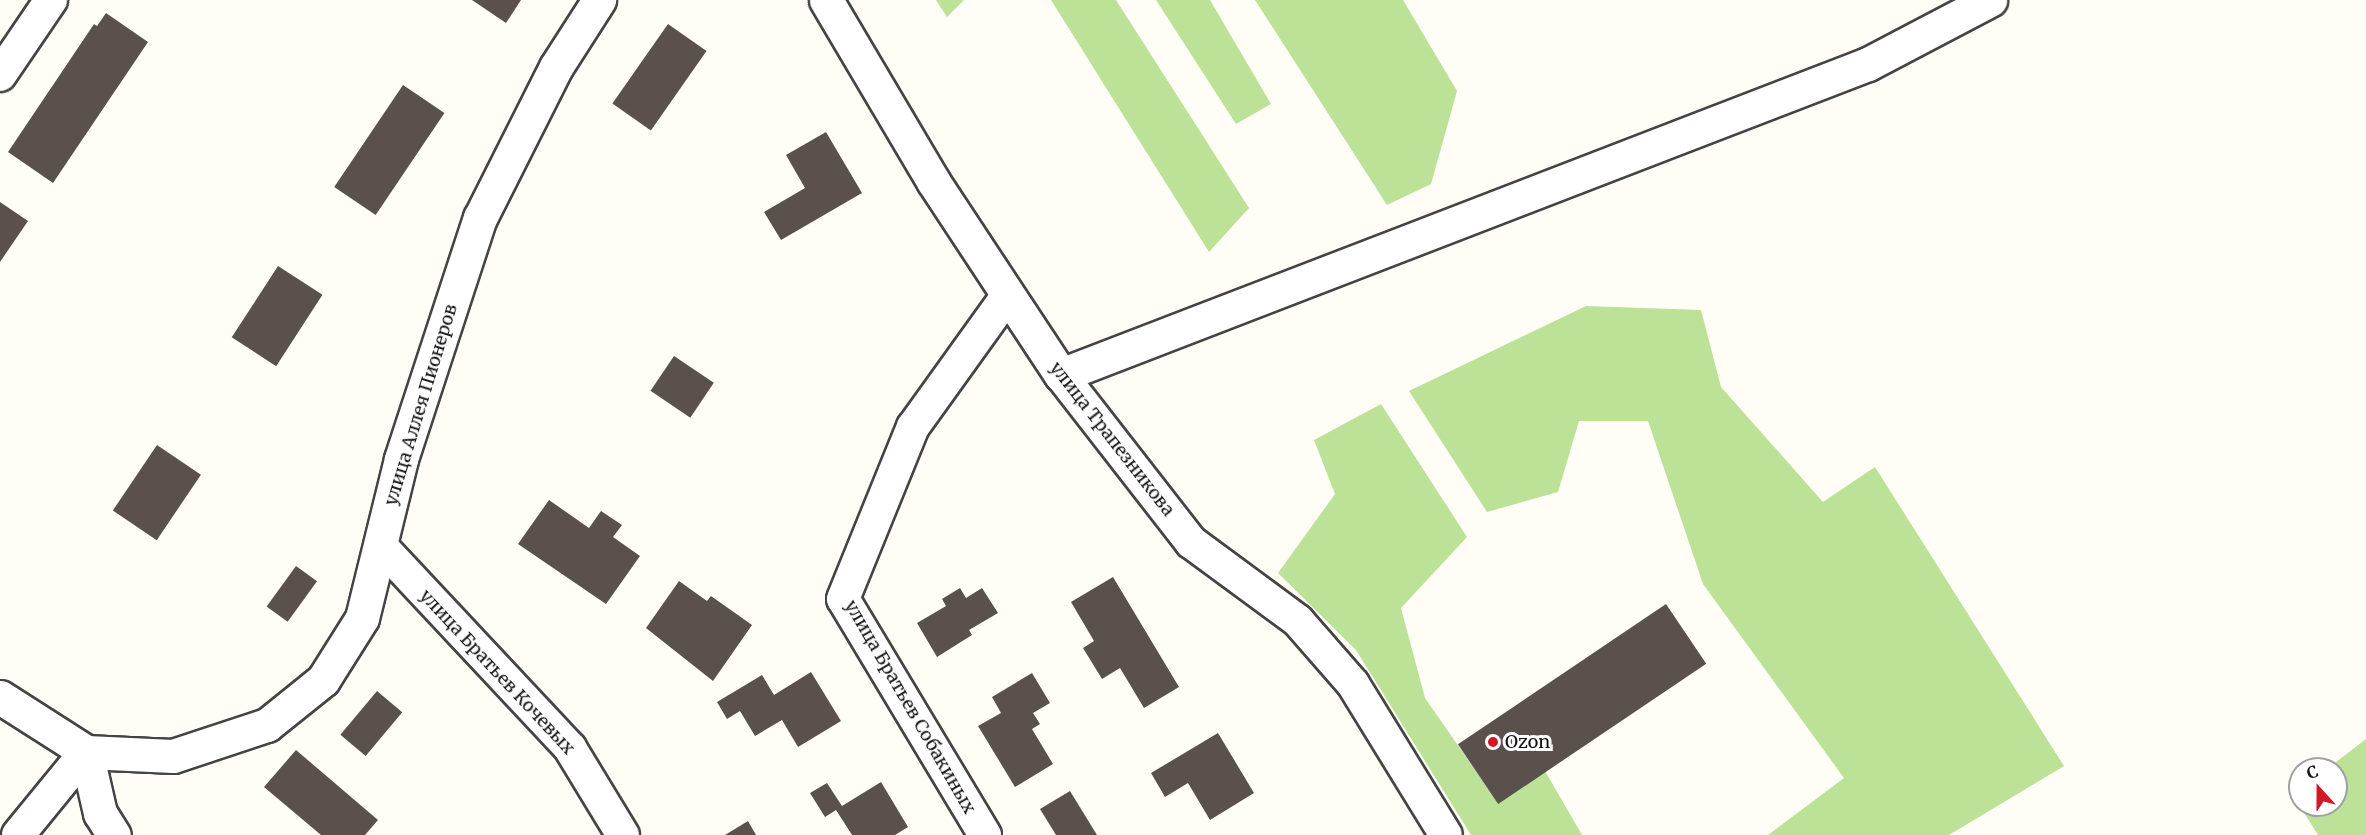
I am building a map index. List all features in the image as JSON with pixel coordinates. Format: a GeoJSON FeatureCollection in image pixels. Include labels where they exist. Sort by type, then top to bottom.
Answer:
{"type":"FeatureCollection","features":[{"type":"Feature","properties":{"kind":"street"},"geometry":{"type":"LineString","coordinates":[[0,75],[51,0]]}},
{"type":"Feature","properties":{"kind":"street","name":"улица Аллея Пионеров"},"geometry":{"type":"LineString","coordinates":[[86,752],[173,756],[267,724],[323,680],[362,618],[401,459],[480,218],[556,67],[599,0]]}},
{"type":"Feature","properties":{"kind":"street","name":"улица Трапезникова"},"geometry":{"type":"LineString","coordinates":[[826,0],[1007,296],[1061,375],[1191,542],[1298,621],[1353,684],[1446,835]]}},
{"type":"Feature","properties":{"kind":"street"},"geometry":{"type":"LineString","coordinates":[[1061,375],[1868,64],[1990,0]]}},
{"type":"Feature","properties":{"kind":"street","name":"улица Братьев Собакиных"},"geometry":{"type":"LineString","coordinates":[[985,835],[843,599],[913,427],[1007,296]]}},
{"type":"Feature","properties":{"kind":"street","name":"улица Братьев Кочевых"},"geometry":{"type":"LineString","coordinates":[[381,546],[570,748],[623,835]]}},
{"type":"Feature","properties":{"kind":"street"},"geometry":{"type":"LineString","coordinates":[[0,697],[86,752],[100,813],[114,835]]}},
{"type":"Feature","properties":{"kind":"street"},"geometry":{"type":"LineString","coordinates":[[18,835],[86,752]]}},
{"type":"Feature","properties":{"kind":"green space"},"geometry":{"type":"Polygon","coordinates":[[[936,0],[964,0],[947,17],[936,0]]]}},
{"type":"Feature","properties":{"kind":"green space"},"geometry":{"type":"Polygon","coordinates":[[[1051,0],[1116,0],[1249,208],[1209,252],[1051,0]]]}},
{"type":"Feature","properties":{"kind":"green space"},"geometry":{"type":"Polygon","coordinates":[[[1156,0],[1210,0],[1271,104],[1236,124],[1156,0]]]}},
{"type":"Feature","properties":{"kind":"green space"},"geometry":{"type":"Polygon","coordinates":[[[1255,0],[1403,0],[1457,91],[1431,184],[1387,205],[1255,0]]]}},
{"type":"Feature","properties":{"kind":"green space"},"geometry":{"type":"Polygon","coordinates":[[[1586,306],[1701,310],[1721,387],[1823,502],[1875,467],[2064,766],[1949,835],[1768,835],[1844,778],[1703,584],[1648,421],[1579,421],[1558,492],[1487,512],[1409,391],[1586,306]]]}},
{"type":"Feature","properties":{"kind":"green space"},"geometry":{"type":"Polygon","coordinates":[[[1381,404],[1467,537],[1401,608],[1425,698],[1498,803],[1545,771],[1582,835],[1471,835],[1356,650],[1278,573],[1335,494],[1314,440],[1381,404]]]}},
{"type":"Feature","properties":{"kind":"green space"},"geometry":{"type":"Polygon","coordinates":[[[2366,739],[2366,835],[2318,835],[2307,817],[2348,817],[2348,757],[2343,757],[2366,739]]]}},
{"type":"Feature","properties":{"kind":"building"},"geometry":{"type":"Polygon","coordinates":[[[472,0],[521,0],[506,23],[472,0]]]}},
{"type":"Feature","properties":{"kind":"building"},"geometry":{"type":"Polygon","coordinates":[[[106,13],[148,42],[53,183],[8,152],[94,24],[97,26],[106,13]]]}},
{"type":"Feature","properties":{"kind":"building"},"geometry":{"type":"Polygon","coordinates":[[[668,24],[707,51],[651,130],[612,103],[668,24]]]}},
{"type":"Feature","properties":{"kind":"building"},"geometry":{"type":"Polygon","coordinates":[[[403,85],[444,113],[376,215],[334,187],[403,85]]]}},
{"type":"Feature","properties":{"kind":"building"},"geometry":{"type":"Polygon","coordinates":[[[826,132],[862,193],[781,240],[764,212],[805,188],[786,155],[826,132]]]}},
{"type":"Feature","properties":{"kind":"building"},"geometry":{"type":"Polygon","coordinates":[[[0,202],[28,221],[0,262],[0,202]]]}},
{"type":"Feature","properties":{"kind":"building"},"geometry":{"type":"Polygon","coordinates":[[[278,266],[322,295],[276,366],[232,337],[278,266]]]}},
{"type":"Feature","properties":{"kind":"building"},"geometry":{"type":"Polygon","coordinates":[[[674,356],[714,383],[690,418],[651,391],[674,356]]]}},
{"type":"Feature","properties":{"kind":"building"},"geometry":{"type":"Polygon","coordinates":[[[157,445],[201,475],[157,540],[113,510],[157,445]]]}},
{"type":"Feature","properties":{"kind":"building"},"geometry":{"type":"Polygon","coordinates":[[[549,500],[589,528],[601,511],[622,525],[613,537],[640,556],[606,604],[518,544],[549,500]]]}},
{"type":"Feature","properties":{"kind":"building"},"geometry":{"type":"Polygon","coordinates":[[[296,566],[317,581],[288,622],[267,606],[296,566]]]}},
{"type":"Feature","properties":{"kind":"building"},"geometry":{"type":"Polygon","coordinates":[[[1113,577],[1179,687],[1144,708],[1120,668],[1102,679],[1083,648],[1094,641],[1071,602],[1113,577]]]}},
{"type":"Feature","properties":{"kind":"building"},"geometry":{"type":"Polygon","coordinates":[[[679,581],[707,601],[711,596],[752,625],[713,681],[646,628],[679,581]]]}},
{"type":"Feature","properties":{"kind":"building"},"geometry":{"type":"Polygon","coordinates":[[[960,588],[966,598],[982,588],[998,613],[969,630],[972,635],[937,657],[917,623],[946,606],[942,599],[960,588]]]}},
{"type":"Feature","properties":{"kind":"building"},"geometry":{"type":"Polygon","coordinates":[[[1666,604],[1706,664],[1498,804],[1458,744],[1666,604]]]}},
{"type":"Feature","properties":{"kind":"building"},"geometry":{"type":"Polygon","coordinates":[[[811,672],[841,721],[798,747],[782,720],[755,736],[740,711],[727,719],[717,702],[762,675],[774,695],[811,672]]]}},
{"type":"Feature","properties":{"kind":"building"},"geometry":{"type":"Polygon","coordinates":[[[1032,673],[1050,703],[1033,713],[1040,724],[1032,729],[1053,764],[1015,787],[978,726],[1001,713],[992,697],[1032,673]]]}},
{"type":"Feature","properties":{"kind":"building"},"geometry":{"type":"Polygon","coordinates":[[[377,691],[402,712],[366,756],[340,735],[377,691]]]}},
{"type":"Feature","properties":{"kind":"building"},"geometry":{"type":"Polygon","coordinates":[[[1218,733],[1254,793],[1210,820],[1188,783],[1165,797],[1151,773],[1218,733]]]}},
{"type":"Feature","properties":{"kind":"building"},"geometry":{"type":"Polygon","coordinates":[[[296,750],[378,820],[365,835],[321,835],[264,787],[296,750]]]}},
{"type":"Feature","properties":{"kind":"building"},"geometry":{"type":"Polygon","coordinates":[[[881,782],[908,827],[895,835],[852,835],[836,810],[825,817],[810,793],[827,783],[842,806],[881,782]]]}},
{"type":"Feature","properties":{"kind":"building"},"geometry":{"type":"Polygon","coordinates":[[[1070,791],[1097,835],[1056,835],[1040,809],[1070,791]]]}},
{"type":"Feature","properties":{"kind":"building"},"geometry":{"type":"Polygon","coordinates":[[[748,821],[756,835],[725,835],[748,821]]]}},
{"type":"Feature","properties":{"kind":"place","name":"Ozon"},"geometry":{"type":"Point","coordinates":[1493,742]}}]}
